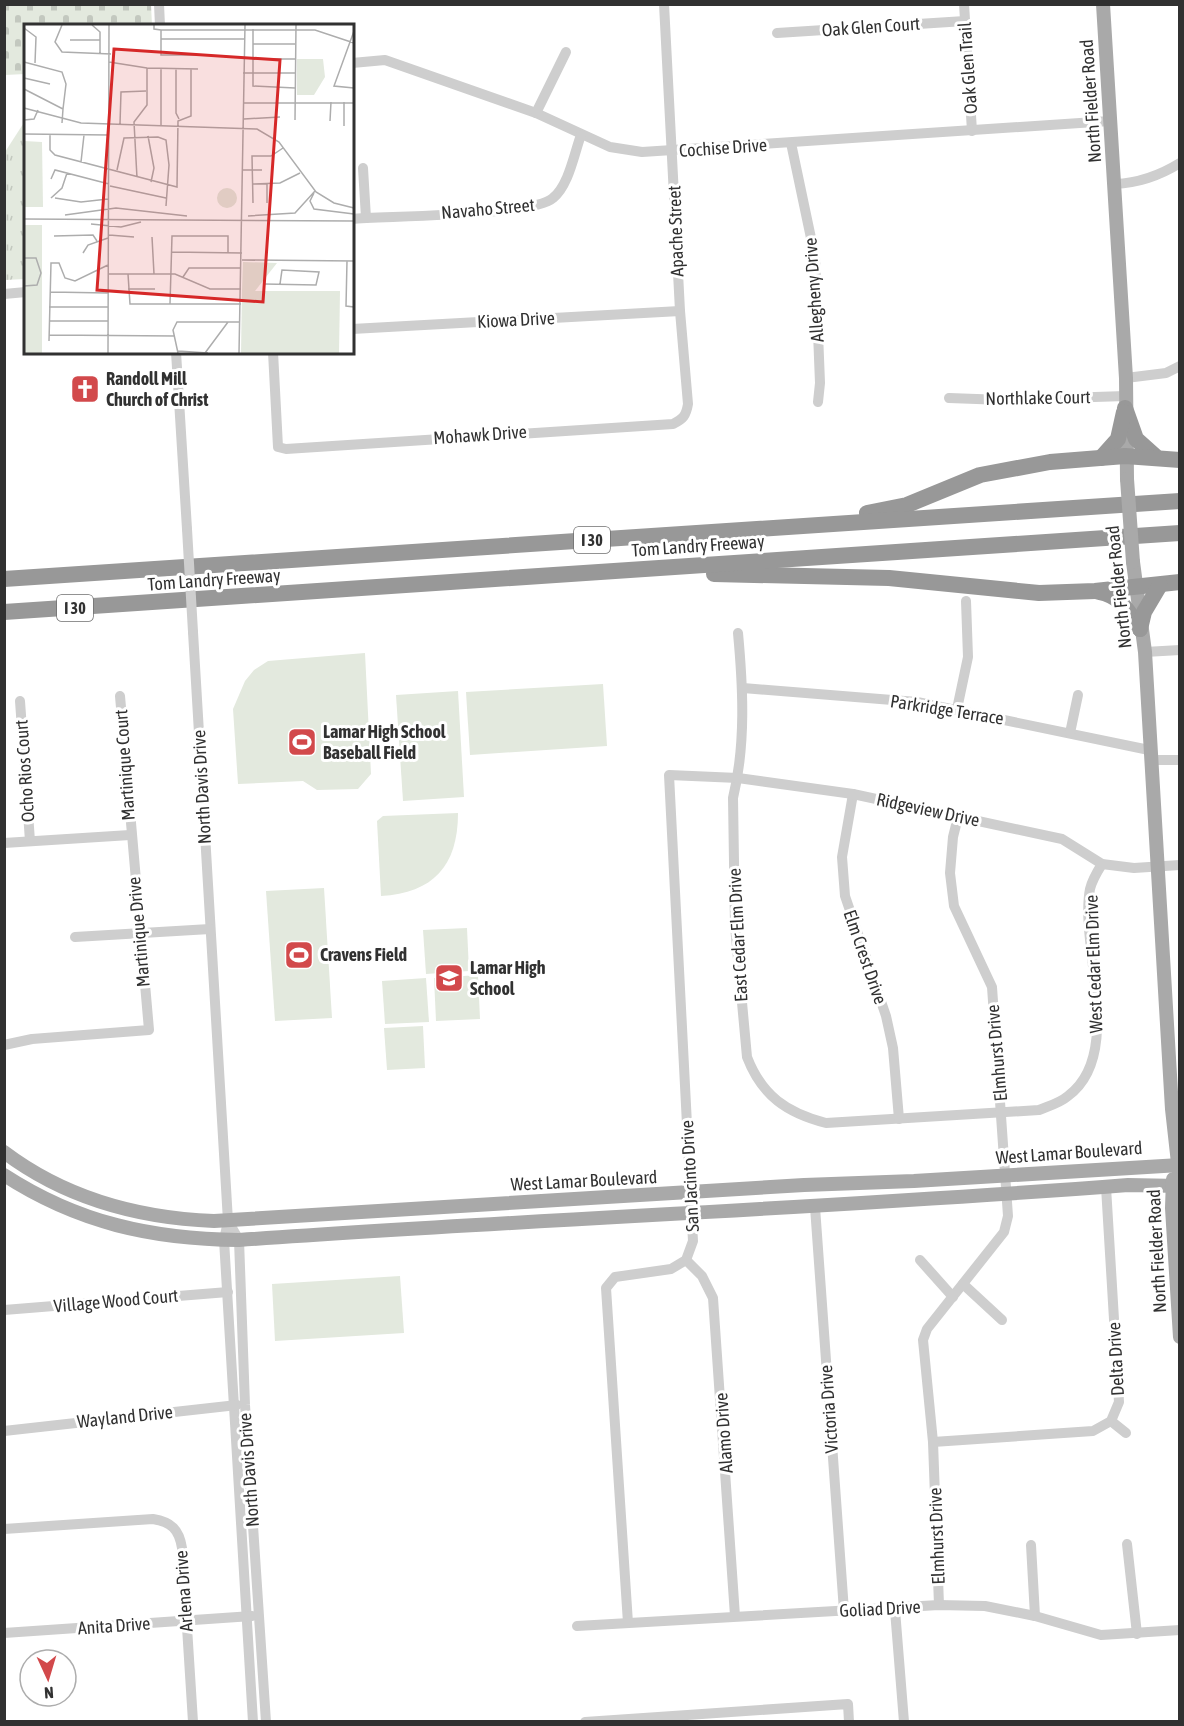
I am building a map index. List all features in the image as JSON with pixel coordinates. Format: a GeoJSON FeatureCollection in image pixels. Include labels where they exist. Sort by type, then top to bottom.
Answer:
{"type":"FeatureCollection","features":[{"type":"Feature","properties":{"kind":"highway"},"geometry":{"type":"LineString","coordinates":[[1126,402],[1136,440],[1155,456]]}},
{"type":"Feature","properties":{"kind":"highway"},"geometry":{"type":"LineString","coordinates":[[1101,458],[1118,439],[1126,402]]}},
{"type":"Feature","properties":{"kind":"highway"},"geometry":{"type":"LineString","coordinates":[[721,531],[854,516],[907,505],[980,475],[1050,462],[1125,456],[1155,456],[1179,460]]}},
{"type":"Feature","properties":{"kind":"highway","name":"Tom Landry Freeway"},"geometry":{"type":"LineString","coordinates":[[4,579],[1179,501]]}},
{"type":"Feature","properties":{"kind":"highway","name":"Tom Landry Freeway"},"geometry":{"type":"LineString","coordinates":[[4,612],[1179,533]]}},
{"type":"Feature","properties":{"kind":"highway"},"geometry":{"type":"LineString","coordinates":[[575,574],[889,578],[1039,593],[1135,588],[1179,582]]}},
{"type":"Feature","properties":{"kind":"highway"},"geometry":{"type":"LineString","coordinates":[[1140,629],[1144,612],[1160,585]]}},
{"type":"Feature","properties":{"kind":"highway"},"geometry":{"type":"LineString","coordinates":[[1095,591],[1113,595],[1126,607],[1140,629]]}},
{"type":"Feature","properties":{"kind":"highway"},"geometry":{"type":"LineString","coordinates":[[4,620],[146,604]]}},
{"type":"Feature","properties":{"kind":"main road","name":"North Fielder Road"},"geometry":{"type":"LineString","coordinates":[[1104,4],[1126,378],[1125,456],[1135,588],[1144,652],[1149,755],[1176,1109],[1178,1168],[1175,1186],[1179,1336]]}},
{"type":"Feature","properties":{"kind":"main road","name":"West Lamar Boulevard"},"geometry":{"type":"LineString","coordinates":[[4,1152],[55,1182],[126,1211],[186,1220],[228,1221],[1005,1175],[1178,1168]]}},
{"type":"Feature","properties":{"kind":"main road","name":"West Lamar Boulevard"},"geometry":{"type":"LineString","coordinates":[[4,1175],[60,1208],[99,1222],[184,1238],[224,1240],[630,1214],[815,1207],[1106,1187],[1175,1186]]}},
{"type":"Feature","properties":{"kind":"main road"},"geometry":{"type":"LineString","coordinates":[[628,1197],[630,1214]]}},
{"type":"Feature","properties":{"kind":"street"},"geometry":{"type":"LineString","coordinates":[[159,4],[160,24]]}},
{"type":"Feature","properties":{"kind":"street","name":"Apache Street"},"geometry":{"type":"LineString","coordinates":[[664,4],[680,311],[688,404],[682,420]]}},
{"type":"Feature","properties":{"kind":"street","name":"Oak Glen Trail"},"geometry":{"type":"LineString","coordinates":[[964,4],[972,131]]}},
{"type":"Feature","properties":{"kind":"street","name":"Oak Glen Court"},"geometry":{"type":"LineString","coordinates":[[777,33],[965,21]]}},
{"type":"Feature","properties":{"kind":"street"},"geometry":{"type":"LineString","coordinates":[[536,113],[566,52]]}},
{"type":"Feature","properties":{"kind":"street","name":"Cochise Drive"},"geometry":{"type":"LineString","coordinates":[[354,63],[385,60],[536,113],[610,147],[642,152],[1110,121]]}},
{"type":"Feature","properties":{"kind":"street","name":"Navaho Street"},"geometry":{"type":"LineString","coordinates":[[354,219],[517,209],[544,204],[561,189],[581,135]]}},
{"type":"Feature","properties":{"kind":"street","name":"Allegheny Drive"},"geometry":{"type":"LineString","coordinates":[[791,143],[815,257],[820,373],[818,402]]}},
{"type":"Feature","properties":{"kind":"street"},"geometry":{"type":"LineString","coordinates":[[1115,184],[1132,183],[1163,173],[1179,163]]}},
{"type":"Feature","properties":{"kind":"street"},"geometry":{"type":"LineString","coordinates":[[363,168],[366,218]]}},
{"type":"Feature","properties":{"kind":"street"},"geometry":{"type":"LineString","coordinates":[[4,294],[24,292]]}},
{"type":"Feature","properties":{"kind":"street","name":"Kiowa Drive"},"geometry":{"type":"LineString","coordinates":[[354,329],[680,311]]}},
{"type":"Feature","properties":{"kind":"street","name":"North Davis Drive"},"geometry":{"type":"LineString","coordinates":[[176,354],[228,1221],[224,1240],[232,1406],[253,1722]]}},
{"type":"Feature","properties":{"kind":"street","name":"Mohawk Drive"},"geometry":{"type":"LineString","coordinates":[[273,354],[278,447],[673,424],[682,420]]}},
{"type":"Feature","properties":{"kind":"street"},"geometry":{"type":"LineString","coordinates":[[1126,378],[1166,373],[1179,366]]}},
{"type":"Feature","properties":{"kind":"street","name":"Northlake Court"},"geometry":{"type":"LineString","coordinates":[[949,398],[1126,402]]}},
{"type":"Feature","properties":{"kind":"street"},"geometry":{"type":"LineString","coordinates":[[957,709],[968,657],[966,601]]}},
{"type":"Feature","properties":{"kind":"street","name":"East Cedar Elm Drive"},"geometry":{"type":"LineString","coordinates":[[738,633],[743,688],[738,778],[733,798],[735,926],[745,1044],[753,1073],[772,1099],[808,1118],[826,1123],[1002,1114]]}},
{"type":"Feature","properties":{"kind":"street"},"geometry":{"type":"LineString","coordinates":[[1144,652],[1179,650]]}},
{"type":"Feature","properties":{"kind":"street","name":"Parkridge Terrace"},"geometry":{"type":"LineString","coordinates":[[743,688],[917,702],[1070,733],[1149,755],[1179,760]]}},
{"type":"Feature","properties":{"kind":"street"},"geometry":{"type":"LineString","coordinates":[[1070,733],[1078,695]]}},
{"type":"Feature","properties":{"kind":"street","name":"Martinique Court"},"geometry":{"type":"LineString","coordinates":[[120,696],[130,835]]}},
{"type":"Feature","properties":{"kind":"street","name":"Ocho Rios Court"},"geometry":{"type":"LineString","coordinates":[[20,701],[30,841]]}},
{"type":"Feature","properties":{"kind":"street","name":"Ridgeview Drive"},"geometry":{"type":"LineString","coordinates":[[669,775],[738,778],[853,794],[1062,839],[1102,864],[1134,868],[1179,865]]}},
{"type":"Feature","properties":{"kind":"street","name":"San Jacinto Drive"},"geometry":{"type":"LineString","coordinates":[[669,775],[693,1241],[686,1260]]}},
{"type":"Feature","properties":{"kind":"street","name":"Elm Crest Drive"},"geometry":{"type":"LineString","coordinates":[[853,794],[842,857],[844,896],[886,1017],[893,1048],[899,1119]]}},
{"type":"Feature","properties":{"kind":"street","name":"Elmhurst Drive"},"geometry":{"type":"LineString","coordinates":[[939,1605],[933,1442],[923,1340],[927,1329],[1004,1232],[1008,1216],[992,987],[954,906],[950,873],[953,837],[958,817]]}},
{"type":"Feature","properties":{"kind":"street"},"geometry":{"type":"LineString","coordinates":[[4,843],[130,835]]}},
{"type":"Feature","properties":{"kind":"street","name":"Martinique Drive"},"geometry":{"type":"LineString","coordinates":[[4,1045],[32,1039],[149,1030],[130,835]]}},
{"type":"Feature","properties":{"kind":"street","name":"West Cedar Elm Drive"},"geometry":{"type":"LineString","coordinates":[[1002,1114],[1039,1110],[1067,1098],[1077,1089],[1094,1054],[1097,1014],[1090,902],[1094,878],[1102,864]]}},
{"type":"Feature","properties":{"kind":"street"},"geometry":{"type":"LineString","coordinates":[[75,937],[210,929]]}},
{"type":"Feature","properties":{"kind":"street","name":"Delta Drive"},"geometry":{"type":"LineString","coordinates":[[933,1442],[1093,1431],[1111,1421],[1119,1402],[1106,1187]]}},
{"type":"Feature","properties":{"kind":"street","name":"Victoria Drive"},"geometry":{"type":"LineString","coordinates":[[815,1207],[844,1611]]}},
{"type":"Feature","properties":{"kind":"street","name":"North Davis Drive"},"geometry":{"type":"LineString","coordinates":[[228,1221],[239,1240],[245,1405],[266,1722]]}},
{"type":"Feature","properties":{"kind":"street"},"geometry":{"type":"LineString","coordinates":[[628,1623],[606,1288],[615,1277],[672,1269],[686,1260]]}},
{"type":"Feature","properties":{"kind":"street","name":"Alamo Drive"},"geometry":{"type":"LineString","coordinates":[[686,1260],[702,1276],[713,1299],[735,1616]]}},
{"type":"Feature","properties":{"kind":"street"},"geometry":{"type":"LineString","coordinates":[[920,1260],[953,1297]]}},
{"type":"Feature","properties":{"kind":"street"},"geometry":{"type":"LineString","coordinates":[[963,1284],[1002,1320]]}},
{"type":"Feature","properties":{"kind":"street","name":"Village Wood Court"},"geometry":{"type":"LineString","coordinates":[[4,1310],[228,1292]]}},
{"type":"Feature","properties":{"kind":"street","name":"Wayland Drive"},"geometry":{"type":"LineString","coordinates":[[4,1431],[245,1405]]}},
{"type":"Feature","properties":{"kind":"street"},"geometry":{"type":"LineString","coordinates":[[1111,1421],[1126,1432]]}},
{"type":"Feature","properties":{"kind":"street","name":"Arlena Drive"},"geometry":{"type":"LineString","coordinates":[[4,1529],[153,1519],[166,1521],[176,1529],[180,1537],[193,1722]]}},
{"type":"Feature","properties":{"kind":"street"},"geometry":{"type":"LineString","coordinates":[[1127,1544],[1137,1634]]}},
{"type":"Feature","properties":{"kind":"street"},"geometry":{"type":"LineString","coordinates":[[1031,1545],[1035,1616]]}},
{"type":"Feature","properties":{"kind":"street","name":"Goliad Drive"},"geometry":{"type":"LineString","coordinates":[[577,1626],[735,1616],[896,1610],[939,1605],[985,1606],[1035,1616],[1101,1635],[1179,1630]]}},
{"type":"Feature","properties":{"kind":"street"},"geometry":{"type":"LineString","coordinates":[[896,1610],[904,1722]]}},
{"type":"Feature","properties":{"kind":"street","name":"Anita Drive"},"geometry":{"type":"LineString","coordinates":[[4,1633],[259,1616]]}},
{"type":"Feature","properties":{"kind":"street"},"geometry":{"type":"LineString","coordinates":[[585,1722],[848,1704],[849,1722]]}},
{"type":"Feature","properties":{"kind":"green space"},"geometry":{"type":"Polygon","coordinates":[[[5,4],[151,5],[152,24],[24,24],[24,74],[5,75],[5,4]]]}},
{"type":"Feature","properties":{"kind":"green space"},"geometry":{"type":"Polygon","coordinates":[[[24,123],[24,279],[5,280],[5,152],[24,123]]]}},
{"type":"Feature","properties":{"kind":"green space","name":"Lamar High School Baseball Field"},"geometry":{"type":"Polygon","coordinates":[[[365,653],[371,774],[358,789],[317,790],[303,781],[238,784],[233,709],[245,681],[254,670],[268,661],[365,653]]]}},
{"type":"Feature","properties":{"kind":"green space"},"geometry":{"type":"Polygon","coordinates":[[[603,684],[607,746],[470,755],[466,692],[603,684]]]}},
{"type":"Feature","properties":{"kind":"green space"},"geometry":{"type":"Polygon","coordinates":[[[458,691],[464,797],[403,801],[396,695],[458,691]]]}},
{"type":"Feature","properties":{"kind":"green space"},"geometry":{"type":"Polygon","coordinates":[[[458,813],[453,848],[439,873],[415,889],[381,896],[377,821],[383,816],[458,813]]]}},
{"type":"Feature","properties":{"kind":"green space","name":"Cravens Field"},"geometry":{"type":"Polygon","coordinates":[[[324,888],[332,1018],[275,1021],[266,891],[324,888]]]}},
{"type":"Feature","properties":{"kind":"green space"},"geometry":{"type":"Polygon","coordinates":[[[467,928],[469,971],[426,974],[423,930],[467,928]]]}},
{"type":"Feature","properties":{"kind":"green space"},"geometry":{"type":"Polygon","coordinates":[[[478,975],[480,1019],[436,1021],[434,978],[478,975]]]}},
{"type":"Feature","properties":{"kind":"green space"},"geometry":{"type":"Polygon","coordinates":[[[426,978],[429,1022],[385,1024],[382,981],[426,978]]]}},
{"type":"Feature","properties":{"kind":"green space"},"geometry":{"type":"Polygon","coordinates":[[[423,1026],[425,1068],[387,1070],[384,1028],[423,1026]]]}},
{"type":"Feature","properties":{"kind":"green space"},"geometry":{"type":"Polygon","coordinates":[[[400,1276],[404,1333],[275,1341],[272,1284],[400,1276]]]}},
{"type":"Feature","properties":{"kind":"place","name":"Randoll Mill Church of Christ"},"geometry":{"type":"Point","coordinates":[85,389]}},
{"type":"Feature","properties":{"kind":"place","name":"Lamar High School Baseball Field"},"geometry":{"type":"Point","coordinates":[302,742]}},
{"type":"Feature","properties":{"kind":"place","name":"Cravens Field"},"geometry":{"type":"Point","coordinates":[299,955]}},
{"type":"Feature","properties":{"kind":"place","name":"Lamar High School"},"geometry":{"type":"Point","coordinates":[449,978]}}]}
